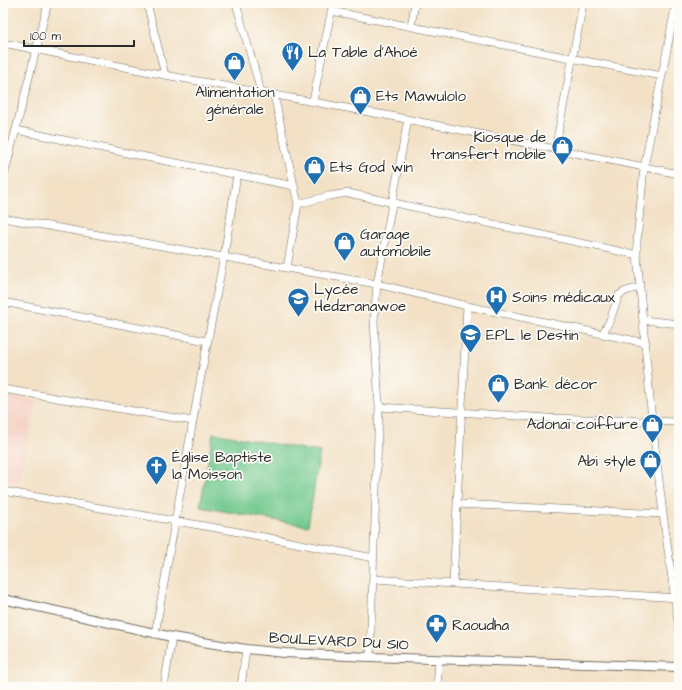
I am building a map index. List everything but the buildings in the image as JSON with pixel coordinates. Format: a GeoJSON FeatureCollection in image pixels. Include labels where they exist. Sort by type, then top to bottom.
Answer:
{"type":"FeatureCollection","features":[{"type":"Feature","properties":{"kind":"street"},"geometry":{"type":"LineString","coordinates":[[3,180],[48,3]]}},
{"type":"Feature","properties":{"kind":"street"},"geometry":{"type":"LineString","coordinates":[[147,3],[164,75]]}},
{"type":"Feature","properties":{"kind":"street"},"geometry":{"type":"LineString","coordinates":[[236,3],[261,92]]}},
{"type":"Feature","properties":{"kind":"street"},"geometry":{"type":"LineString","coordinates":[[411,27],[415,3]]}},
{"type":"Feature","properties":{"kind":"street"},"geometry":{"type":"LineString","coordinates":[[555,150],[584,3]]}},
{"type":"Feature","properties":{"kind":"street"},"geometry":{"type":"LineString","coordinates":[[676,3],[644,168],[637,255],[652,421],[663,514],[677,598],[679,629]]}},
{"type":"Feature","properties":{"kind":"street"},"geometry":{"type":"LineString","coordinates":[[313,102],[332,7],[411,27],[662,76]]}},
{"type":"Feature","properties":{"kind":"street"},"geometry":{"type":"LineString","coordinates":[[3,42],[36,50],[164,75],[408,119],[679,174]]}},
{"type":"Feature","properties":{"kind":"street"},"geometry":{"type":"LineString","coordinates":[[274,95],[298,204],[287,268]]}},
{"type":"Feature","properties":{"kind":"street"},"geometry":{"type":"LineString","coordinates":[[370,658],[379,407],[374,321],[377,284],[408,119]]}},
{"type":"Feature","properties":{"kind":"street"},"geometry":{"type":"LineString","coordinates":[[16,130],[294,186]]}},
{"type":"Feature","properties":{"kind":"street"},"geometry":{"type":"LineString","coordinates":[[155,634],[207,341],[224,256],[237,175]]}},
{"type":"Feature","properties":{"kind":"street"},"geometry":{"type":"LineString","coordinates":[[298,204],[348,193],[637,255]]}},
{"type":"Feature","properties":{"kind":"street"},"geometry":{"type":"LineString","coordinates":[[3,218],[377,284],[467,306],[646,343]]}},
{"type":"Feature","properties":{"kind":"street"},"geometry":{"type":"LineString","coordinates":[[603,333],[610,320],[619,295],[626,291],[640,287]]}},
{"type":"Feature","properties":{"kind":"street"},"geometry":{"type":"LineString","coordinates":[[3,302],[207,341]]}},
{"type":"Feature","properties":{"kind":"street"},"geometry":{"type":"LineString","coordinates":[[453,584],[467,306]]}},
{"type":"Feature","properties":{"kind":"street"},"geometry":{"type":"LineString","coordinates":[[644,320],[679,324]]}},
{"type":"Feature","properties":{"kind":"street"},"geometry":{"type":"LineString","coordinates":[[3,388],[193,421]]}},
{"type":"Feature","properties":{"kind":"street"},"geometry":{"type":"LineString","coordinates":[[379,407],[548,418],[679,422]]}},
{"type":"Feature","properties":{"kind":"street"},"geometry":{"type":"LineString","coordinates":[[3,491],[176,520],[374,558]]}},
{"type":"Feature","properties":{"kind":"street"},"geometry":{"type":"LineString","coordinates":[[457,504],[663,514]]}},
{"type":"Feature","properties":{"kind":"street"},"geometry":{"type":"LineString","coordinates":[[373,579],[677,598]]}},
{"type":"Feature","properties":{"kind":"street","name":"BOULEVARD DU SIO"},"geometry":{"type":"LineString","coordinates":[[3,599],[155,634],[246,649],[284,653],[370,658],[679,667]]}},
{"type":"Feature","properties":{"kind":"street"},"geometry":{"type":"LineString","coordinates":[[164,687],[172,637]]}},
{"type":"Feature","properties":{"kind":"street"},"geometry":{"type":"LineString","coordinates":[[241,687],[246,649]]}},
{"type":"Feature","properties":{"kind":"street"},"geometry":{"type":"LineString","coordinates":[[437,687],[439,660]]}},
{"type":"Feature","properties":{"kind":"shaded area"},"geometry":{"type":"Polygon","coordinates":[[[3,394],[36,401],[19,483],[3,480],[3,394]]]}},
{"type":"Feature","properties":{"kind":"green space"},"geometry":{"type":"Polygon","coordinates":[[[213,433],[320,452],[308,526],[200,507],[213,433]]]}},
{"type":"Feature","properties":{"kind":"place","name":"La Table d’Ahoé"},"geometry":{"type":"Point","coordinates":[292,72]}},
{"type":"Feature","properties":{"kind":"place","name":"Alimentation générale"},"geometry":{"type":"Point","coordinates":[235,82]}},
{"type":"Feature","properties":{"kind":"place","name":"Ets Mawulolo"},"geometry":{"type":"Point","coordinates":[361,116]}},
{"type":"Feature","properties":{"kind":"place","name":"Kiosque de transfert mobile"},"geometry":{"type":"Point","coordinates":[562,166]}},
{"type":"Feature","properties":{"kind":"place","name":"Ets God win"},"geometry":{"type":"Point","coordinates":[314,186]}},
{"type":"Feature","properties":{"kind":"place","name":"Garage automobile"},"geometry":{"type":"Point","coordinates":[345,262]}},
{"type":"Feature","properties":{"kind":"place","name":"Soins médicaux"},"geometry":{"type":"Point","coordinates":[497,316]}},
{"type":"Feature","properties":{"kind":"place","name":"Lycée Hedzranawoe"},"geometry":{"type":"Point","coordinates":[299,318]}},
{"type":"Feature","properties":{"kind":"place","name":"EPL le Destin"},"geometry":{"type":"Point","coordinates":[470,354]}},
{"type":"Feature","properties":{"kind":"place","name":"Bank décor"},"geometry":{"type":"Point","coordinates":[498,404]}},
{"type":"Feature","properties":{"kind":"place","name":"Adonaï coiffure"},"geometry":{"type":"Point","coordinates":[653,444]}},
{"type":"Feature","properties":{"kind":"place","name":"Abi style"},"geometry":{"type":"Point","coordinates":[651,480]}},
{"type":"Feature","properties":{"kind":"place","name":"Église Baptiste la Moisson"},"geometry":{"type":"Point","coordinates":[156,486]}},
{"type":"Feature","properties":{"kind":"place","name":"Raoudha"},"geometry":{"type":"Point","coordinates":[437,644]}}]}
